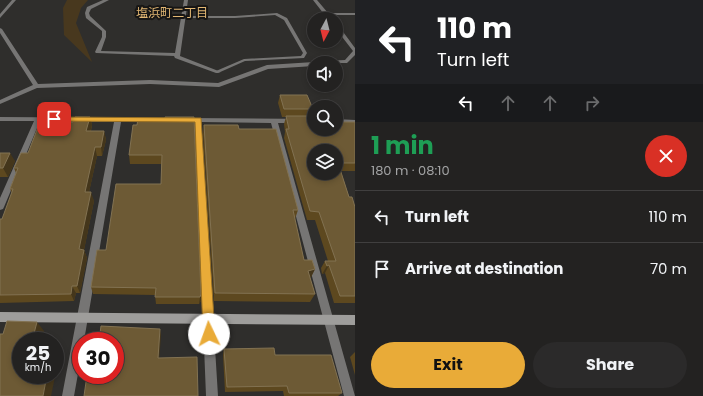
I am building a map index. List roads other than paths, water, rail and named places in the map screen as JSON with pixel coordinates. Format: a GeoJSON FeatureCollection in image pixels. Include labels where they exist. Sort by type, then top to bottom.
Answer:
{"type":"FeatureCollection","features":[{"type":"Feature","properties":{"kind":"street"},"geometry":{"type":"LineString","coordinates":[[0,17],[14,0]]}},
{"type":"Feature","properties":{"kind":"street"},"geometry":{"type":"LineString","coordinates":[[107,0],[89,8],[87,13],[104,31],[104,37],[98,52],[177,55]]}},
{"type":"Feature","properties":{"kind":"street"},"geometry":{"type":"LineString","coordinates":[[186,0],[176,57],[218,72]]}},
{"type":"Feature","properties":{"kind":"street"},"geometry":{"type":"LineString","coordinates":[[315,0],[324,12]]}},
{"type":"Feature","properties":{"kind":"street"},"geometry":{"type":"LineString","coordinates":[[343,14],[355,14]]}},
{"type":"Feature","properties":{"kind":"street"},"geometry":{"type":"LineString","coordinates":[[0,28],[36,86]]}},
{"type":"Feature","properties":{"kind":"street"},"geometry":{"type":"LineString","coordinates":[[343,35],[355,51],[347,61],[343,61]]}},
{"type":"Feature","properties":{"kind":"street"},"geometry":{"type":"LineString","coordinates":[[0,102],[36,86],[150,82],[219,84],[267,67],[307,64]]}},
{"type":"Feature","properties":{"kind":"street"},"geometry":{"type":"LineString","coordinates":[[0,119],[154,120]]}},
{"type":"Feature","properties":{"kind":"street"},"geometry":{"type":"LineString","coordinates":[[0,207],[38,119]]}},
{"type":"Feature","properties":{"kind":"street"},"geometry":{"type":"LineString","coordinates":[[68,396],[118,120]]}},
{"type":"Feature","properties":{"kind":"street"},"geometry":{"type":"LineString","coordinates":[[176,120],[307,121]]}},
{"type":"Feature","properties":{"kind":"street"},"geometry":{"type":"LineString","coordinates":[[198,120],[212,396]]}},
{"type":"Feature","properties":{"kind":"street"},"geometry":{"type":"LineString","coordinates":[[274,120],[350,396]]}},
{"type":"Feature","properties":{"kind":"street"},"geometry":{"type":"LineString","coordinates":[[343,122],[354,123]]}},
{"type":"Feature","properties":{"kind":"street"},"geometry":{"type":"LineString","coordinates":[[0,317],[355,320]]}},
{"type":"Feature","properties":{"kind":"lane"},"geometry":{"type":"LineString","coordinates":[[183,17],[236,17],[276,14],[286,19],[305,54],[302,57],[244,60],[218,72]]}},
{"type":"Feature","properties":{"kind":"district","name":"塩浜町二丁目"},"geometry":{"type":"Point","coordinates":[172,12]}}]}
